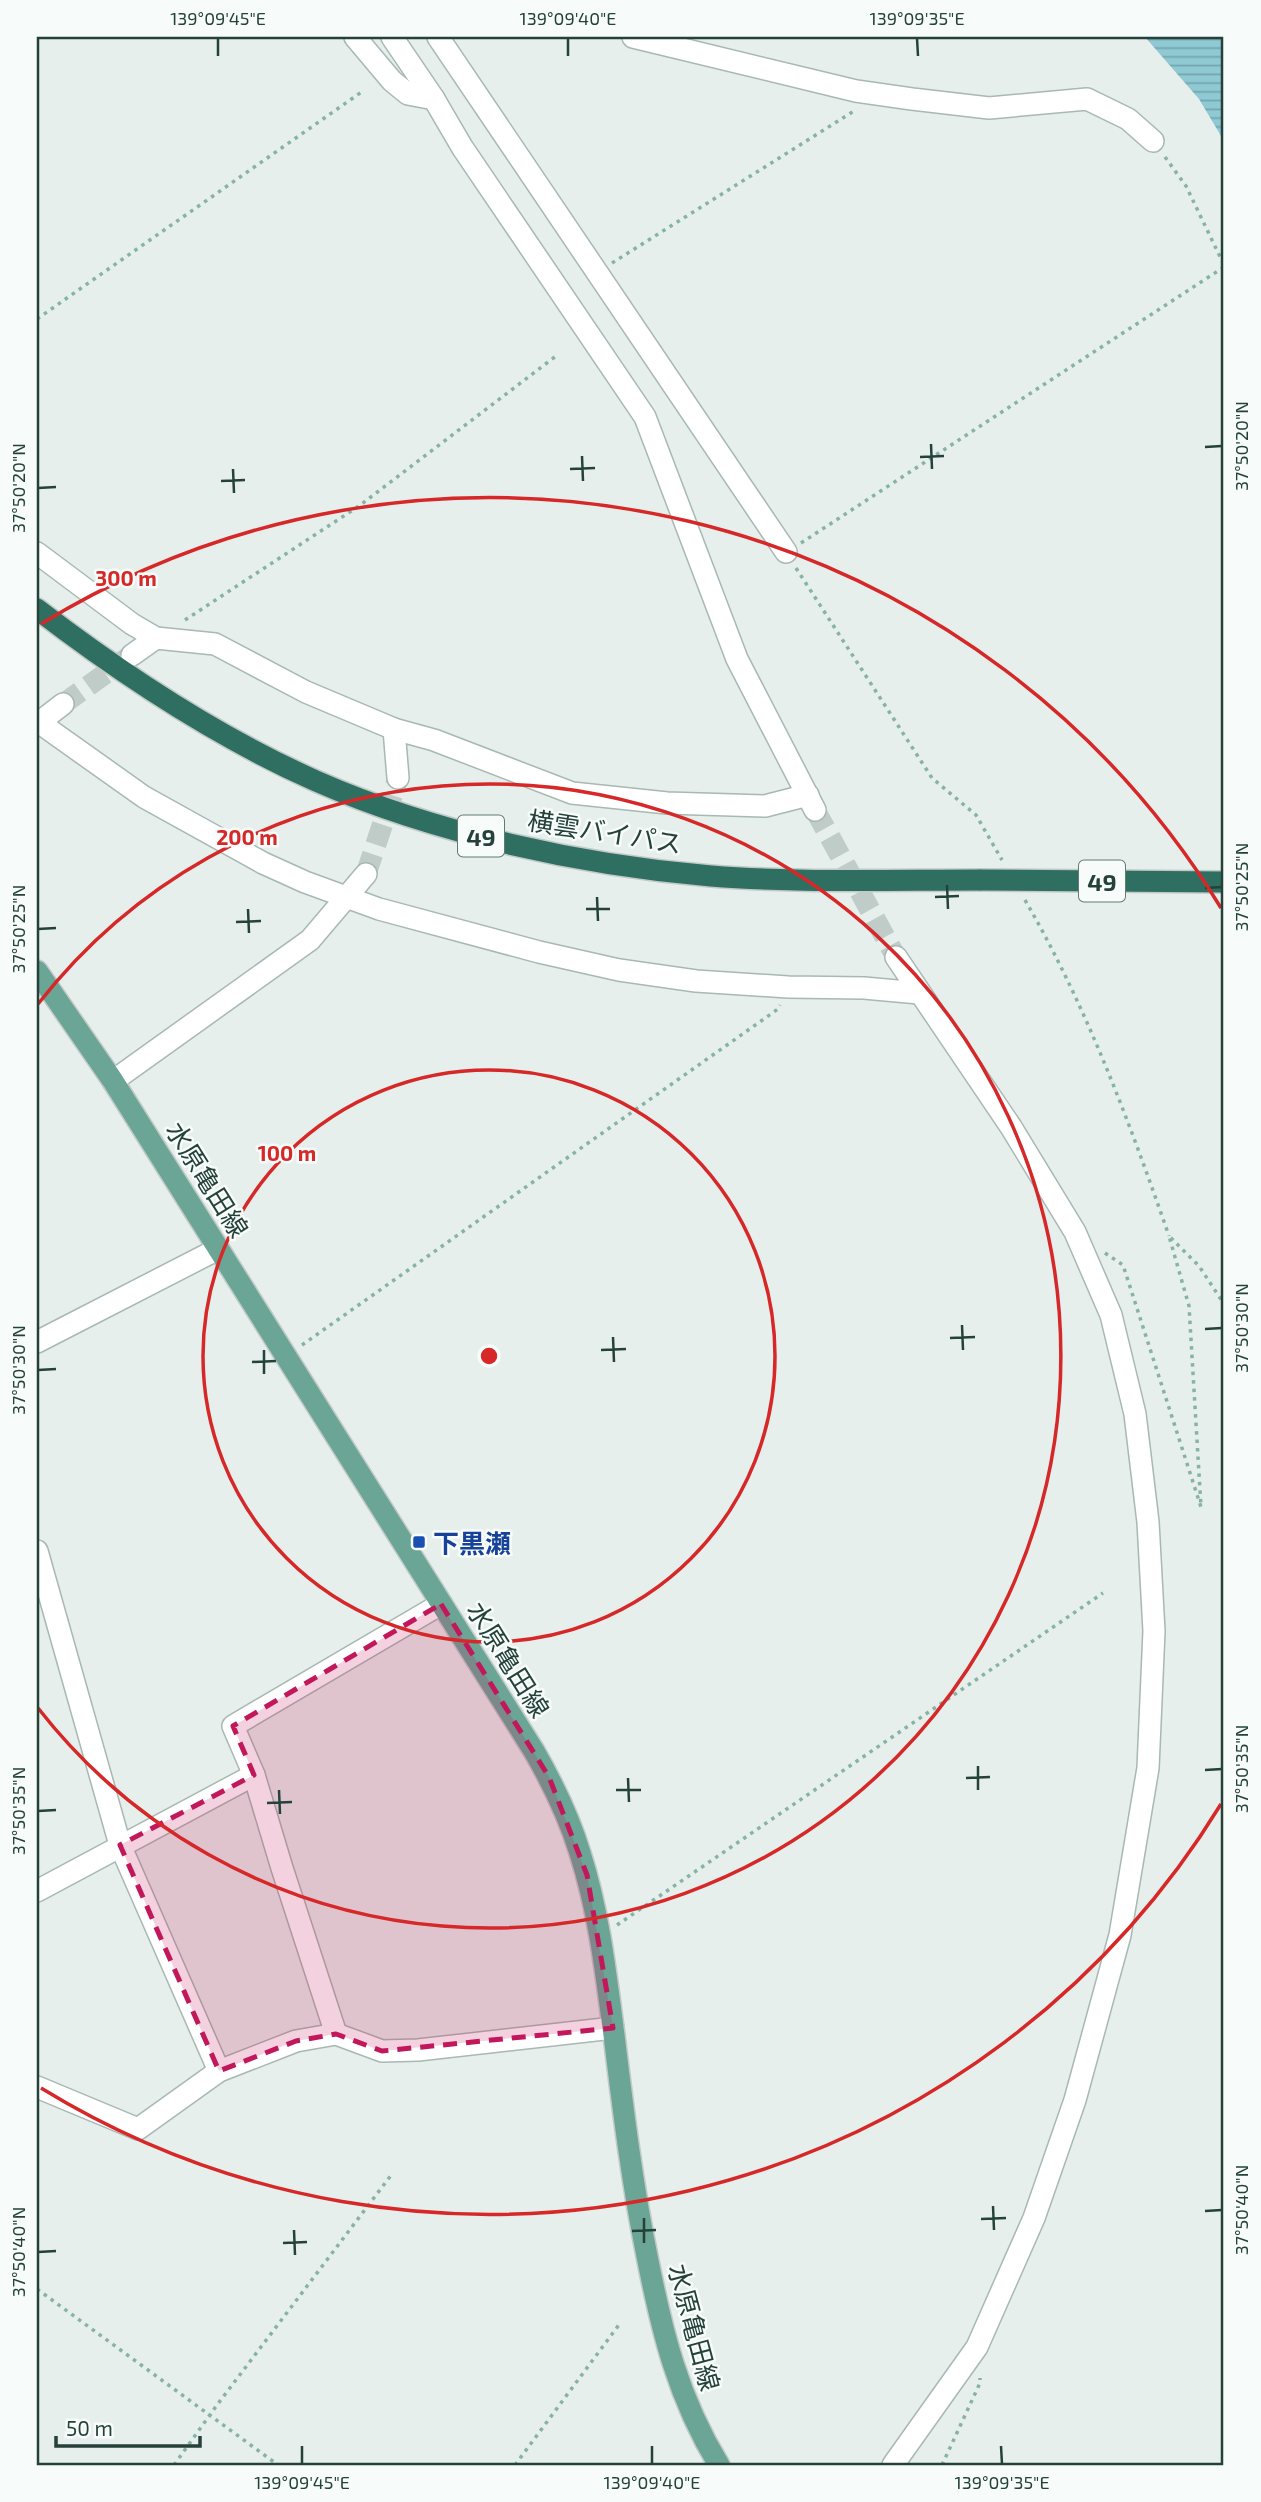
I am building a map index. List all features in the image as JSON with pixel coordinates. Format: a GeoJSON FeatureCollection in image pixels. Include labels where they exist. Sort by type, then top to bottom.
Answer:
{"type":"FeatureCollection","features":[{"type":"Feature","properties":{"kind":"highway","name":"横雲バイパス"},"geometry":{"type":"LineString","coordinates":[[37,608],[97,655],[169,702],[250,748],[316,781],[405,814],[496,841],[604,862],[710,876],[818,880],[1224,882]]}},
{"type":"Feature","properties":{"kind":"main road","name":"水原亀田線"},"geometry":{"type":"LineString","coordinates":[[37,971],[113,1081],[534,1751],[560,1800],[581,1854],[601,1936],[637,2206],[664,2338],[683,2398],[694,2423],[719,2465]]}},
{"type":"Feature","properties":{"kind":"street"},"geometry":{"type":"LineString","coordinates":[[355,37],[400,88],[408,94],[434,99]]}},
{"type":"Feature","properties":{"kind":"street"},"geometry":{"type":"LineString","coordinates":[[37,553],[132,624],[156,638],[215,644],[306,692],[394,729],[434,740],[572,793],[667,803],[765,806],[812,803],[737,659],[645,417],[462,147],[434,99],[392,37]]}},
{"type":"Feature","properties":{"kind":"street"},"geometry":{"type":"LineString","coordinates":[[438,37],[786,552]]}},
{"type":"Feature","properties":{"kind":"street"},"geometry":{"type":"LineString","coordinates":[[633,37],[875,94],[989,108],[1087,99],[1128,119],[1153,141]]}},
{"type":"Feature","properties":{"kind":"street"},"geometry":{"type":"LineString","coordinates":[[132,655],[156,638]]}},
{"type":"Feature","properties":{"kind":"street"},"geometry":{"type":"LineString","coordinates":[[64,704],[37,722],[144,797],[263,863],[347,898],[453,930],[619,970],[696,981],[919,993]]}},
{"type":"Feature","properties":{"kind":"street"},"geometry":{"type":"LineString","coordinates":[[394,729],[398,778]]}},
{"type":"Feature","properties":{"kind":"street"},"geometry":{"type":"LineString","coordinates":[[113,1081],[310,940],[366,874]]}},
{"type":"Feature","properties":{"kind":"street"},"geometry":{"type":"LineString","coordinates":[[893,2465],[977,2347],[1034,2218],[1075,2100],[1120,1935],[1148,1768],[1154,1632],[1148,1522],[1135,1414],[1111,1315],[1074,1232],[1012,1127],[896,957]]}},
{"type":"Feature","properties":{"kind":"street"},"geometry":{"type":"LineString","coordinates":[[37,1342],[218,1250]]}},
{"type":"Feature","properties":{"kind":"street"},"geometry":{"type":"LineString","coordinates":[[37,1551],[120,1845],[219,2071]]}},
{"type":"Feature","properties":{"kind":"street"},"geometry":{"type":"LineString","coordinates":[[336,2034],[254,1775],[233,1726],[441,1604]]}},
{"type":"Feature","properties":{"kind":"street"},"geometry":{"type":"LineString","coordinates":[[37,1891],[254,1775]]}},
{"type":"Feature","properties":{"kind":"street"},"geometry":{"type":"LineString","coordinates":[[37,2087],[138,2129],[219,2071],[296,2041],[336,2034],[382,2051],[418,2050],[613,2028]]}},
{"type":"Feature","properties":{"kind":"path"},"geometry":{"type":"LineString","coordinates":[[37,319],[363,91]]}},
{"type":"Feature","properties":{"kind":"path"},"geometry":{"type":"LineString","coordinates":[[597,272],[860,107],[875,94]]}},
{"type":"Feature","properties":{"kind":"path"},"geometry":{"type":"LineString","coordinates":[[1004,863],[976,815],[932,778],[786,552],[1224,266],[1186,186],[1153,141]]}},
{"type":"Feature","properties":{"kind":"path"},"geometry":{"type":"LineString","coordinates":[[156,638],[359,506],[556,356]]}},
{"type":"Feature","properties":{"kind":"path"},"geometry":{"type":"LineString","coordinates":[[1025,899],[1052,947],[1128,1118],[1169,1236],[1189,1306],[1200,1507],[1123,1265],[1104,1252]]}},
{"type":"Feature","properties":{"kind":"path"},"geometry":{"type":"LineString","coordinates":[[285,1357],[778,1009],[788,987]]}},
{"type":"Feature","properties":{"kind":"path"},"geometry":{"type":"LineString","coordinates":[[1169,1236],[1199,1266],[1224,1304]]}},
{"type":"Feature","properties":{"kind":"path"},"geometry":{"type":"LineString","coordinates":[[601,1936],[1103,1592]]}},
{"type":"Feature","properties":{"kind":"path"},"geometry":{"type":"LineString","coordinates":[[174,2465],[392,2174]]}},
{"type":"Feature","properties":{"kind":"path"},"geometry":{"type":"LineString","coordinates":[[37,2289],[278,2465]]}},
{"type":"Feature","properties":{"kind":"path"},"geometry":{"type":"LineString","coordinates":[[515,2465],[621,2322]]}},
{"type":"Feature","properties":{"kind":"path"},"geometry":{"type":"LineString","coordinates":[[942,2465],[980,2383],[977,2347]]}},
{"type":"Feature","properties":{"kind":"highlighted area"},"geometry":{"type":"Polygon","coordinates":[[[441,1604],[549,1777],[587,1875],[613,2028],[382,2051],[336,2034],[296,2041],[219,2071],[120,1845],[254,1775],[233,1726],[441,1604]]]}},
{"type":"Feature","properties":{"kind":"water"},"geometry":{"type":"Polygon","coordinates":[[[1145,37],[1224,37],[1224,141],[1199,99],[1145,37]]]}},
{"type":"Feature","properties":{"kind":"tunnel"},"geometry":{"type":"LineString","coordinates":[[63,704],[130,656]]}},
{"type":"Feature","properties":{"kind":"tunnel"},"geometry":{"type":"LineString","coordinates":[[366,874],[398,778]]}},
{"type":"Feature","properties":{"kind":"tunnel"},"geometry":{"type":"LineString","coordinates":[[815,810],[896,957]]}},
{"type":"Feature","properties":{"kind":"place","name":"下黒瀬"},"geometry":{"type":"Point","coordinates":[419,1542]}}]}
